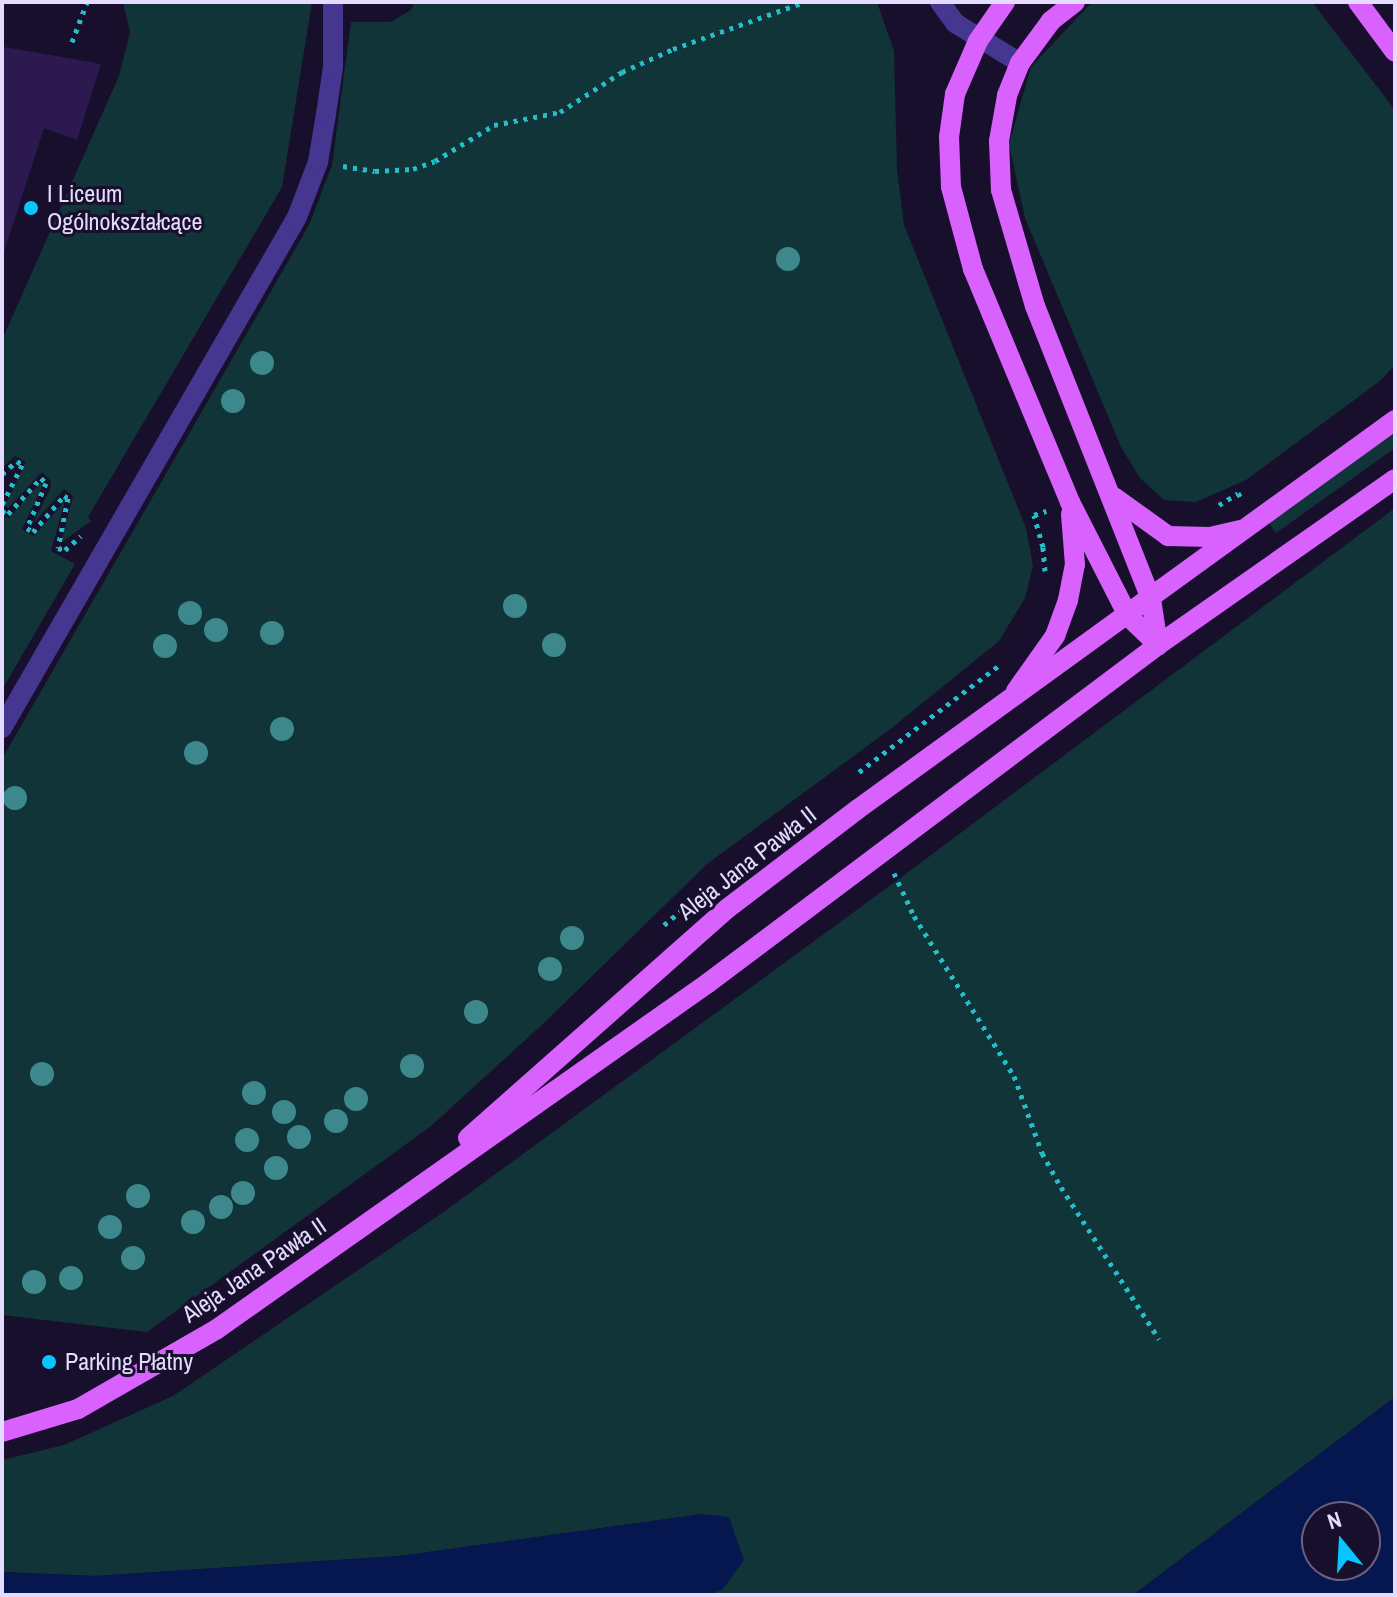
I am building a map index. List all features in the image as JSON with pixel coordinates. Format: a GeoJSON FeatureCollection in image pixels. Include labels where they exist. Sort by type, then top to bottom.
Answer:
{"type":"FeatureCollection","features":[{"type":"Feature","properties":{"kind":"main road"},"geometry":{"type":"LineString","coordinates":[[1005,2],[978,41],[955,94],[949,137],[951,187],[973,269],[1070,502],[1128,616],[1158,645]]}},
{"type":"Feature","properties":{"kind":"main road"},"geometry":{"type":"LineString","coordinates":[[1075,2],[1051,21],[1020,63],[1007,96],[999,141],[1001,190],[1035,306],[1113,496],[1151,599],[1158,645]]}},
{"type":"Feature","properties":{"kind":"main road"},"geometry":{"type":"LineString","coordinates":[[1358,2],[1395,52]]}},
{"type":"Feature","properties":{"kind":"main road","name":"Aleja Jana Pawła II"},"geometry":{"type":"LineString","coordinates":[[399,1199],[728,908],[1395,420]]}},
{"type":"Feature","properties":{"kind":"main road","name":"Aleja Jana Pawła II"},"geometry":{"type":"LineString","coordinates":[[2,1432],[78,1409],[217,1329],[708,983],[1158,645],[1395,479]]}},
{"type":"Feature","properties":{"kind":"main road"},"geometry":{"type":"LineString","coordinates":[[1113,496],[1168,536],[1210,537],[1248,528]]}},
{"type":"Feature","properties":{"kind":"main road"},"geometry":{"type":"LineString","coordinates":[[1010,701],[1055,636],[1068,600],[1075,565],[1070,502]]}},
{"type":"Feature","properties":{"kind":"street"},"geometry":{"type":"LineString","coordinates":[[2,728],[297,217],[318,162],[333,67],[333,2]]}},
{"type":"Feature","properties":{"kind":"street"},"geometry":{"type":"LineString","coordinates":[[940,2],[955,23],[978,41],[1020,63]]}},
{"type":"Feature","properties":{"kind":"path"},"geometry":{"type":"LineString","coordinates":[[72,42],[87,2]]}},
{"type":"Feature","properties":{"kind":"path"},"geometry":{"type":"LineString","coordinates":[[318,162],[375,171],[413,169],[435,161],[494,125],[560,112],[635,66],[804,2]]}},
{"type":"Feature","properties":{"kind":"path"},"geometry":{"type":"LineString","coordinates":[[2,474],[17,461],[22,465],[2,508],[8,514],[41,478],[46,483],[27,528],[33,532],[64,496],[68,498],[58,548],[65,550],[86,531]]}},
{"type":"Feature","properties":{"kind":"path"},"geometry":{"type":"LineString","coordinates":[[1209,511],[1238,493]]}},
{"type":"Feature","properties":{"kind":"path"},"geometry":{"type":"LineString","coordinates":[[1034,515],[1043,547],[1045,578]]}},
{"type":"Feature","properties":{"kind":"path"},"geometry":{"type":"LineString","coordinates":[[855,775],[1005,661]]}},
{"type":"Feature","properties":{"kind":"path"},"geometry":{"type":"LineString","coordinates":[[884,850],[914,916],[1014,1076],[1042,1153],[1061,1187],[1159,1339]]}},
{"type":"Feature","properties":{"kind":"path"},"geometry":{"type":"LineString","coordinates":[[663,927],[697,897]]}},
{"type":"Feature","properties":{"kind":"green space"},"geometry":{"type":"Polygon","coordinates":[[[123,2],[312,2],[282,187],[88,517],[91,521],[61,543],[73,496],[64,489],[33,524],[50,489],[51,481],[42,472],[8,508],[5,505],[26,462],[15,456],[2,468],[2,340],[119,76],[130,32],[123,2]]]}},
{"type":"Feature","properties":{"kind":"green space"},"geometry":{"type":"Polygon","coordinates":[[[415,2],[877,2],[894,51],[897,169],[904,225],[1026,528],[1033,566],[1025,598],[999,641],[893,727],[707,864],[545,1022],[431,1126],[147,1332],[2,1315],[2,759],[309,225],[332,165],[351,22],[391,22],[411,10],[415,2]]]}},
{"type":"Feature","properties":{"kind":"green space"},"geometry":{"type":"Polygon","coordinates":[[[1092,2],[1312,2],[1395,110],[1395,365],[1380,381],[1246,480],[1196,502],[1164,500],[1140,478],[1121,447],[1025,218],[1009,144],[1031,67],[1092,2]]]}},
{"type":"Feature","properties":{"kind":"green space"},"geometry":{"type":"Polygon","coordinates":[[[1395,431],[1395,448],[1276,533],[1269,523],[1395,431]]]}},
{"type":"Feature","properties":{"kind":"green space"},"geometry":{"type":"Polygon","coordinates":[[[40,483],[43,485],[22,529],[34,536],[65,501],[51,551],[75,564],[2,690],[2,515],[9,518],[40,483]]]}},
{"type":"Feature","properties":{"kind":"green space"},"geometry":{"type":"Polygon","coordinates":[[[1395,508],[1395,1397],[1133,1595],[708,1595],[723,1589],[703,1514],[399,1556],[95,1576],[2,1572],[2,1460],[64,1445],[173,1396],[445,1211],[903,876],[1395,508]]]}},
{"type":"Feature","properties":{"kind":"shaded area"},"geometry":{"type":"Polygon","coordinates":[[[1395,1397],[1395,1595],[1133,1595],[1395,1397]]]}},
{"type":"Feature","properties":{"kind":"shaded area"},"geometry":{"type":"Polygon","coordinates":[[[703,1514],[729,1517],[744,1560],[723,1589],[708,1595],[2,1595],[2,1572],[95,1576],[399,1556],[703,1514]]]}},
{"type":"Feature","properties":{"kind":"building"},"geometry":{"type":"Polygon","coordinates":[[[5,47],[101,64],[77,140],[44,128],[3,255],[2,55],[5,47]]]}},
{"type":"Feature","properties":{"kind":"place","name":"I Liceum Ogólnokształcące"},"geometry":{"type":"Point","coordinates":[31,208]}},
{"type":"Feature","properties":{"kind":"place","name":"Parking Płatny"},"geometry":{"type":"Point","coordinates":[49,1362]}}]}
